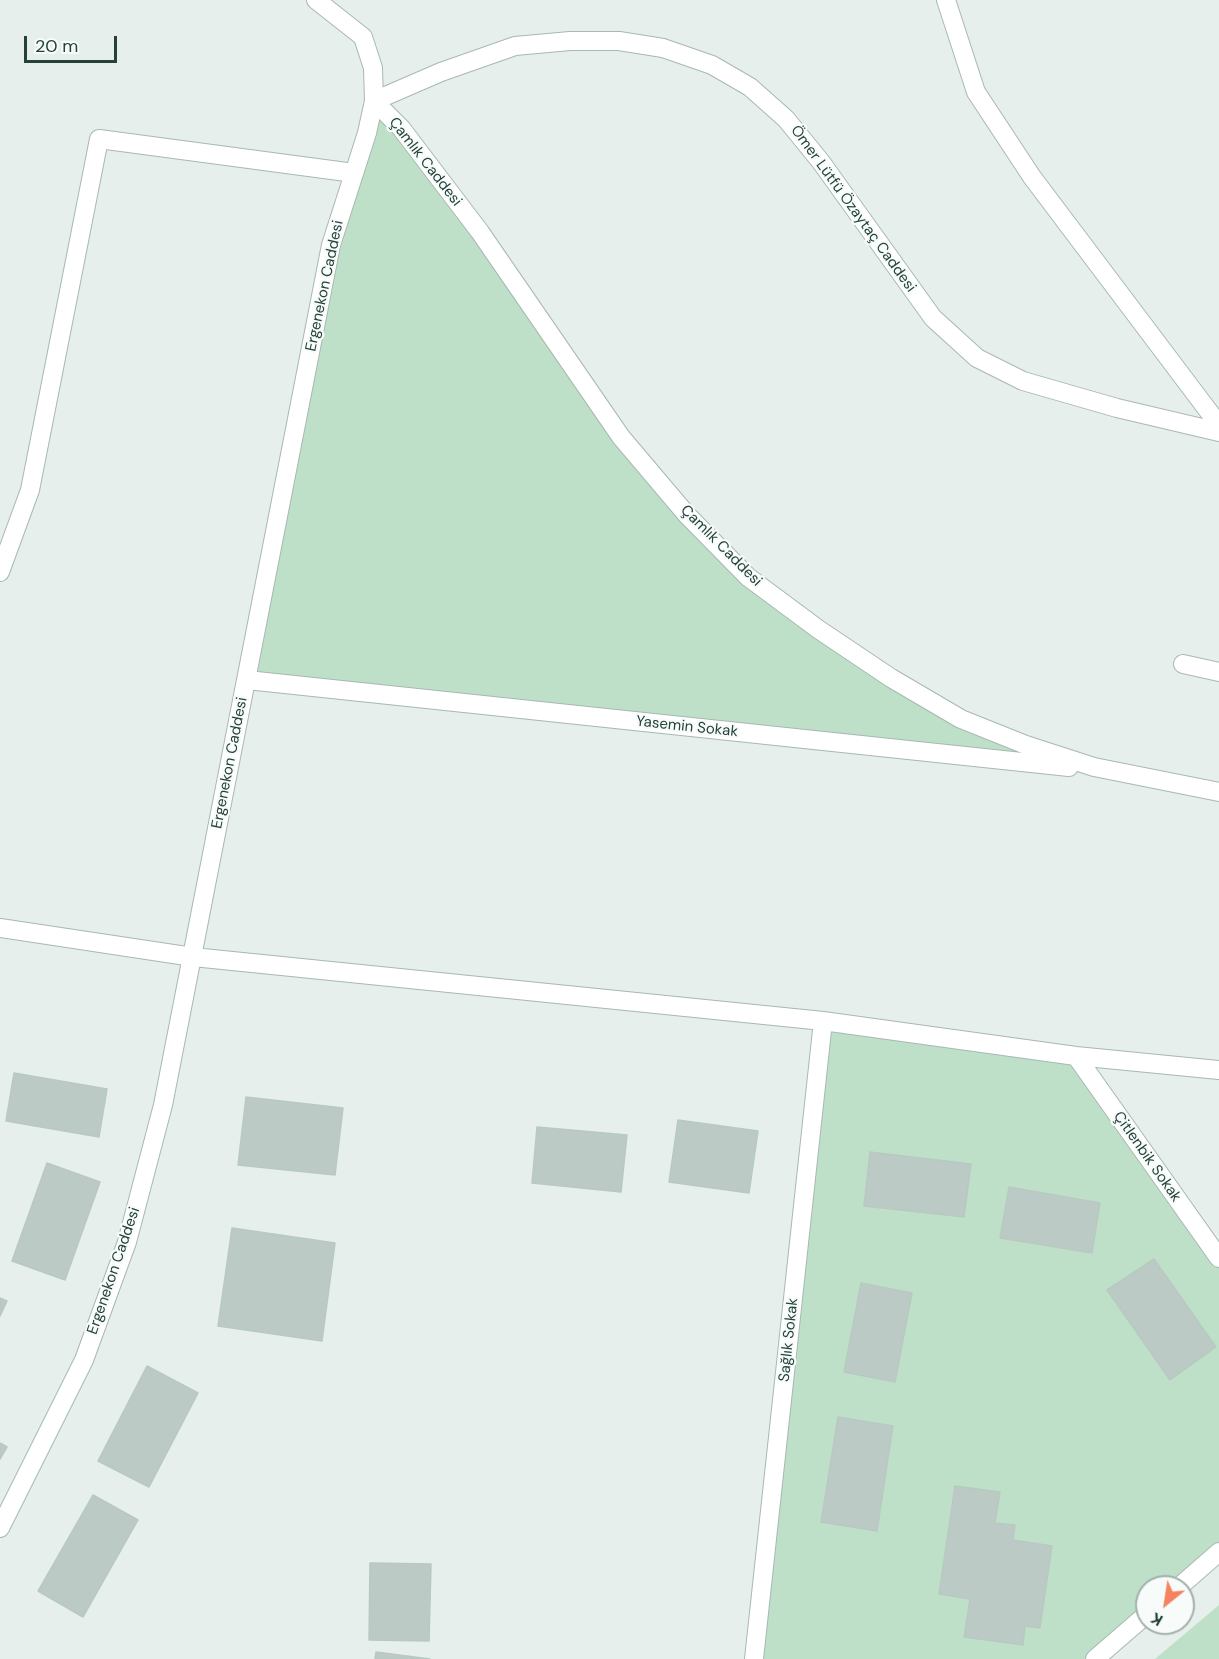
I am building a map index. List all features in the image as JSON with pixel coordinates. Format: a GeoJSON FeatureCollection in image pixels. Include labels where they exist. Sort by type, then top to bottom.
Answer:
{"type":"FeatureCollection","features":[{"type":"Feature","properties":{"kind":"street","name":"Ergenekon Caddesi"},"geometry":{"type":"LineString","coordinates":[[0,1528],[84,1360],[127,1242],[163,1105],[331,245],[374,101],[373,68],[363,37],[316,0]]}},
{"type":"Feature","properties":{"kind":"street"},"geometry":{"type":"LineString","coordinates":[[946,0],[975,92],[1032,177],[1219,425]]}},
{"type":"Feature","properties":{"kind":"street","name":"Ömer Lütfü Özaytaç Caddesi"},"geometry":{"type":"LineString","coordinates":[[374,101],[441,72],[515,46],[570,41],[619,41],[663,48],[712,65],[750,87],[786,119],[822,162],[933,318],[977,358],[1023,381],[1117,408],[1219,432]]}},
{"type":"Feature","properties":{"kind":"street","name":"Çamlık Caddesi"},"geometry":{"type":"LineString","coordinates":[[374,101],[401,128],[480,232],[621,437],[687,515],[748,577],[854,654],[961,719],[1026,745],[1095,767],[1219,792]]}},
{"type":"Feature","properties":{"kind":"street"},"geometry":{"type":"LineString","coordinates":[[0,572],[30,490],[99,139],[354,173]]}},
{"type":"Feature","properties":{"kind":"street"},"geometry":{"type":"LineString","coordinates":[[1183,664],[1219,672]]}},
{"type":"Feature","properties":{"kind":"street","name":"Yasemin Sokak"},"geometry":{"type":"LineString","coordinates":[[247,680],[1128,773]]}},
{"type":"Feature","properties":{"kind":"street"},"geometry":{"type":"LineString","coordinates":[[0,928],[193,957],[823,1022],[1076,1056],[1219,1070]]}},
{"type":"Feature","properties":{"kind":"street","name":"Sağlık Sokak"},"geometry":{"type":"LineString","coordinates":[[754,1659],[823,1022]]}},
{"type":"Feature","properties":{"kind":"street","name":"Çitlenbik Sokak"},"geometry":{"type":"LineString","coordinates":[[1076,1056],[1219,1258]]}},
{"type":"Feature","properties":{"kind":"street"},"geometry":{"type":"LineString","coordinates":[[1193,1575],[1219,1552]]}},
{"type":"Feature","properties":{"kind":"street"},"geometry":{"type":"LineString","coordinates":[[1095,1659],[1135,1624]]}},
{"type":"Feature","properties":{"kind":"green space"},"geometry":{"type":"Polygon","coordinates":[[[374,101],[558,348],[748,577],[961,719],[1094,767],[247,680],[354,173],[374,101]]]}},
{"type":"Feature","properties":{"kind":"green space"},"geometry":{"type":"Polygon","coordinates":[[[823,1021],[1076,1056],[1219,1258],[1219,1552],[1193,1575],[1135,1575],[1135,1624],[1095,1659],[754,1659],[823,1021]]]}},
{"type":"Feature","properties":{"kind":"green space"},"geometry":{"type":"Polygon","coordinates":[[[1219,1605],[1219,1659],[1155,1659],[1183,1635],[1195,1635],[1195,1625],[1219,1605]]]}},
{"type":"Feature","properties":{"kind":"building"},"geometry":{"type":"Polygon","coordinates":[[[14,1073],[107,1089],[99,1137],[6,1121],[14,1073]]]}},
{"type":"Feature","properties":{"kind":"building"},"geometry":{"type":"Polygon","coordinates":[[[246,1097],[343,1108],[335,1175],[238,1165],[246,1097]]]}},
{"type":"Feature","properties":{"kind":"building"},"geometry":{"type":"Polygon","coordinates":[[[678,1120],[758,1131],[749,1193],[669,1182],[678,1120]]]}},
{"type":"Feature","properties":{"kind":"building"},"geometry":{"type":"Polygon","coordinates":[[[537,1127],[627,1135],[621,1192],[532,1183],[537,1127]]]}},
{"type":"Feature","properties":{"kind":"building"},"geometry":{"type":"Polygon","coordinates":[[[870,1152],[971,1164],[964,1217],[864,1206],[870,1152]]]}},
{"type":"Feature","properties":{"kind":"building"},"geometry":{"type":"Polygon","coordinates":[[[47,1163],[100,1182],[65,1280],[12,1261],[47,1163]]]}},
{"type":"Feature","properties":{"kind":"building"},"geometry":{"type":"Polygon","coordinates":[[[1009,1187],[1100,1203],[1092,1253],[1000,1238],[1009,1187]]]}},
{"type":"Feature","properties":{"kind":"building"},"geometry":{"type":"Polygon","coordinates":[[[232,1228],[335,1243],[322,1341],[218,1326],[232,1228]]]}},
{"type":"Feature","properties":{"kind":"building"},"geometry":{"type":"Polygon","coordinates":[[[1154,1259],[1216,1347],[1170,1380],[1107,1290],[1154,1259]]]}},
{"type":"Feature","properties":{"kind":"building"},"geometry":{"type":"Polygon","coordinates":[[[861,1283],[912,1293],[895,1382],[844,1372],[861,1283]]]}},
{"type":"Feature","properties":{"kind":"building"},"geometry":{"type":"Polygon","coordinates":[[[0,1298],[7,1301],[0,1316],[0,1298]]]}},
{"type":"Feature","properties":{"kind":"building"},"geometry":{"type":"Polygon","coordinates":[[[147,1366],[198,1393],[149,1487],[98,1461],[147,1366]]]}},
{"type":"Feature","properties":{"kind":"building"},"geometry":{"type":"Polygon","coordinates":[[[838,1417],[893,1426],[877,1531],[821,1522],[838,1417]]]}},
{"type":"Feature","properties":{"kind":"building"},"geometry":{"type":"Polygon","coordinates":[[[0,1443],[7,1447],[0,1459],[0,1443]]]}},
{"type":"Feature","properties":{"kind":"building"},"geometry":{"type":"Polygon","coordinates":[[[955,1486],[1000,1492],[995,1523],[1015,1525],[1013,1540],[1052,1546],[1040,1628],[1025,1626],[1023,1645],[964,1637],[970,1599],[939,1594],[955,1486]]]}},
{"type":"Feature","properties":{"kind":"building"},"geometry":{"type":"Polygon","coordinates":[[[93,1495],[138,1520],[83,1617],[38,1591],[93,1495]]]}},
{"type":"Feature","properties":{"kind":"building"},"geometry":{"type":"Polygon","coordinates":[[[370,1563],[431,1564],[429,1641],[369,1640],[370,1563]]]}},
{"type":"Feature","properties":{"kind":"building"},"geometry":{"type":"Polygon","coordinates":[[[376,1652],[430,1659],[375,1659],[376,1652]]]}}]}
